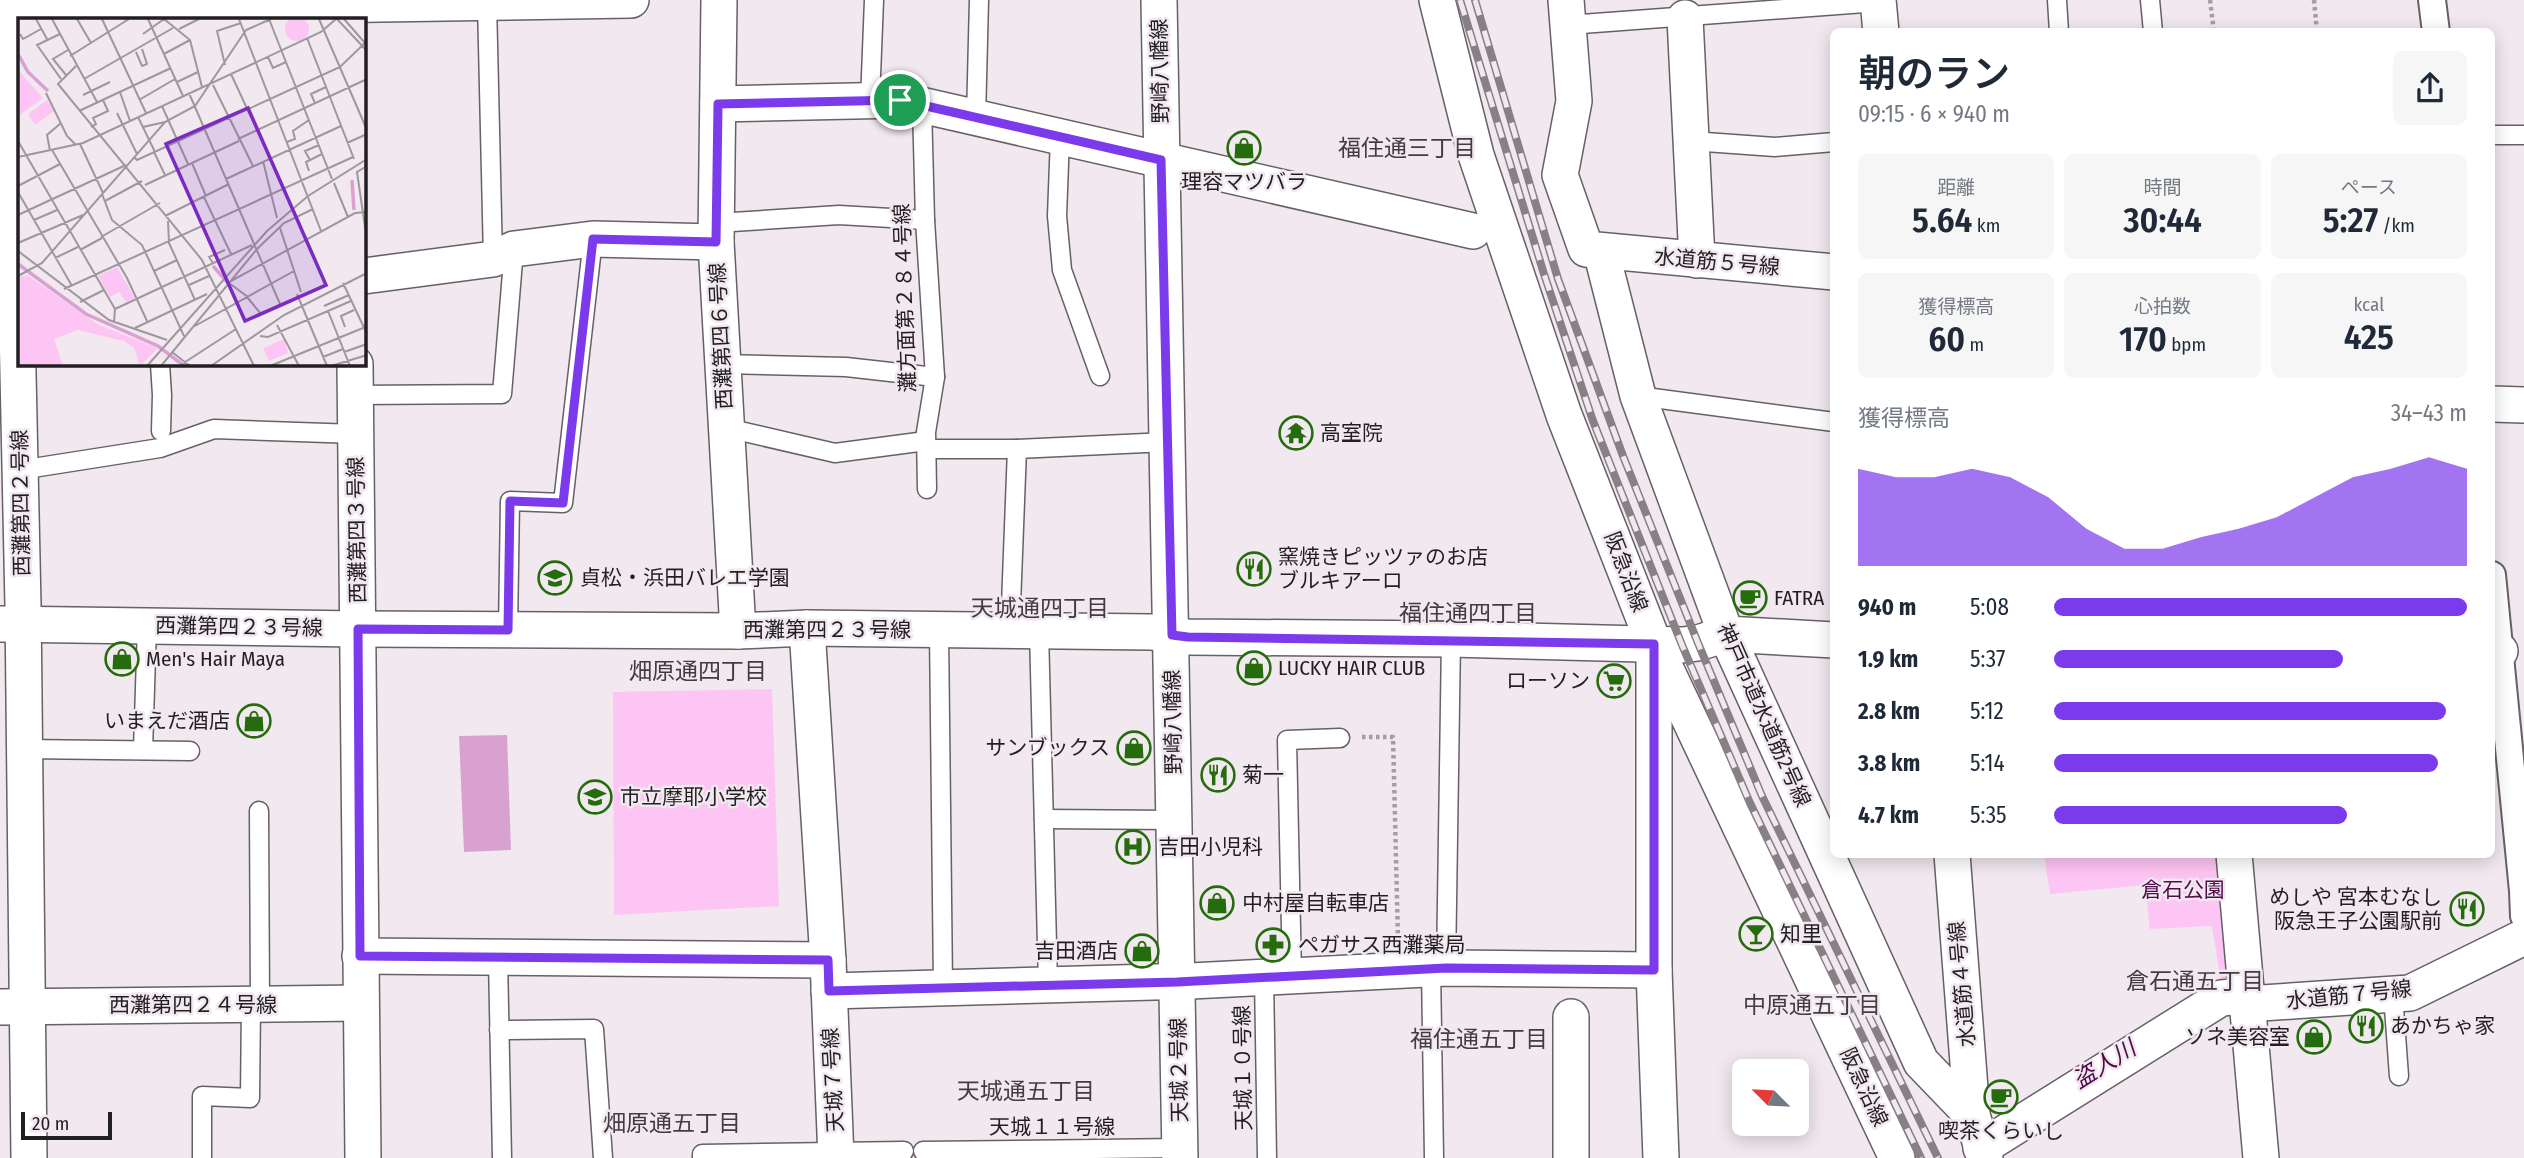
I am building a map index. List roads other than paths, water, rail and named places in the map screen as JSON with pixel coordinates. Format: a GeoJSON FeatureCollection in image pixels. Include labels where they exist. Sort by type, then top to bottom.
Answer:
{"type":"FeatureCollection","features":[{"type":"Feature","properties":{"kind":"street"},"geometry":{"type":"LineString","coordinates":[[7,7],[231,13],[439,1],[631,0]]}},
{"type":"Feature","properties":{"kind":"street","name":"西灘第四６号線"},"geometry":{"type":"LineString","coordinates":[[719,0],[716,232],[738,631]]}},
{"type":"Feature","properties":{"kind":"street","name":"野崎八幡線"},"geometry":{"type":"LineString","coordinates":[[1159,0],[1177,982]]}},
{"type":"Feature","properties":{"kind":"street","name":"阪急沿線"},"geometry":{"type":"LineString","coordinates":[[1437,0],[1476,155],[1564,415],[1654,644],[1898,1158]]}},
{"type":"Feature","properties":{"kind":"street"},"geometry":{"type":"LineString","coordinates":[[2432,0],[2436,28]]}},
{"type":"Feature","properties":{"kind":"street","name":"西灘第四２号線"},"geometry":{"type":"LineString","coordinates":[[7,7],[12,283],[20,470],[11,624],[24,749],[13,1006],[29,1158]]}},
{"type":"Feature","properties":{"kind":"street"},"geometry":{"type":"LineString","coordinates":[[1688,12],[1697,260]]}},
{"type":"Feature","properties":{"kind":"street"},"geometry":{"type":"LineString","coordinates":[[1567,13],[1574,101],[1560,175],[1586,249],[1601,251]]}},
{"type":"Feature","properties":{"kind":"street"},"geometry":{"type":"LineString","coordinates":[[718,104],[900,100],[1473,231]]}},
{"type":"Feature","properties":{"kind":"street"},"geometry":{"type":"LineString","coordinates":[[366,276],[593,239],[716,232]]}},
{"type":"Feature","properties":{"kind":"street","name":"水道筋５号線"},"geometry":{"type":"LineString","coordinates":[[1601,251],[1830,272]]}},
{"type":"Feature","properties":{"kind":"street","name":"神戸市道水道筋2号線"},"geometry":{"type":"LineString","coordinates":[[1601,251],[1638,396],[1726,634],[1921,1062],[1972,1115],[1983,1153]]}},
{"type":"Feature","properties":{"kind":"street","name":"西灘第四３号線"},"geometry":{"type":"LineString","coordinates":[[355,379],[363,1158]]}},
{"type":"Feature","properties":{"kind":"street"},"geometry":{"type":"LineString","coordinates":[[2495,404],[2524,405]]}},
{"type":"Feature","properties":{"kind":"street","name":"西灘第四２３号線"},"geometry":{"type":"LineString","coordinates":[[11,624],[508,630],[738,631],[807,628],[1654,644],[1698,643],[1726,634],[1830,640]]}},
{"type":"Feature","properties":{"kind":"street"},"geometry":{"type":"LineString","coordinates":[[807,628],[828,975]]}},
{"type":"Feature","properties":{"kind":"street"},"geometry":{"type":"LineString","coordinates":[[2495,632],[2524,891],[2524,916]]}},
{"type":"Feature","properties":{"kind":"street"},"geometry":{"type":"LineString","coordinates":[[1654,644],[1654,970],[1661,1158]]}},
{"type":"Feature","properties":{"kind":"street","name":"水道筋４号線"},"geometry":{"type":"LineString","coordinates":[[1952,858],[1972,1115]]}},
{"type":"Feature","properties":{"kind":"street"},"geometry":{"type":"LineString","coordinates":[[2234,858],[2261,1158]]}},
{"type":"Feature","properties":{"kind":"street","name":"水道筋７号線"},"geometry":{"type":"LineString","coordinates":[[1983,1153],[2221,998],[2247,1000],[2410,993],[2524,937]]}},
{"type":"Feature","properties":{"kind":"street"},"geometry":{"type":"LineString","coordinates":[[360,956],[498,958],[828,975],[943,987],[1177,982],[1425,969],[1654,970]]}},
{"type":"Feature","properties":{"kind":"street","name":"天城７号線"},"geometry":{"type":"LineString","coordinates":[[828,975],[836,1155]]}},
{"type":"Feature","properties":{"kind":"street","name":"天城２号線"},"geometry":{"type":"LineString","coordinates":[[1177,982],[1180,1153]]}},
{"type":"Feature","properties":{"kind":"street","name":"西灘第四２４号線"},"geometry":{"type":"LineString","coordinates":[[13,1006],[360,1003]]}},
{"type":"Feature","properties":{"kind":"street"},"geometry":{"type":"LineString","coordinates":[[1571,1017],[1571,1158]]}},
{"type":"Feature","properties":{"kind":"lane"},"geometry":{"type":"LineString","coordinates":[[870,101],[874,0]]}},
{"type":"Feature","properties":{"kind":"lane"},"geometry":{"type":"LineString","coordinates":[[976,117],[979,0]]}},
{"type":"Feature","properties":{"kind":"lane"},"geometry":{"type":"LineString","coordinates":[[2057,0],[2059,28]]}},
{"type":"Feature","properties":{"kind":"lane"},"geometry":{"type":"LineString","coordinates":[[2150,0],[2153,28]]}},
{"type":"Feature","properties":{"kind":"lane"},"geometry":{"type":"LineString","coordinates":[[355,379],[502,394],[504,254],[498,1]]}},
{"type":"Feature","properties":{"kind":"lane"},"geometry":{"type":"LineString","coordinates":[[1567,13],[1879,11]]}},
{"type":"Feature","properties":{"kind":"lane","name":"灘方面第２８４号線"},"geometry":{"type":"LineString","coordinates":[[922,105],[925,220],[935,377],[927,445],[928,489]]}},
{"type":"Feature","properties":{"kind":"lane"},"geometry":{"type":"LineString","coordinates":[[2495,135],[2524,135]]}},
{"type":"Feature","properties":{"kind":"lane"},"geometry":{"type":"LineString","coordinates":[[1060,137],[1057,216],[1062,270],[1100,376]]}},
{"type":"Feature","properties":{"kind":"lane"},"geometry":{"type":"LineString","coordinates":[[1691,141],[1776,147],[1830,142]]}},
{"type":"Feature","properties":{"kind":"lane"},"geometry":{"type":"LineString","coordinates":[[716,232],[839,215],[925,220]]}},
{"type":"Feature","properties":{"kind":"lane"},"geometry":{"type":"LineString","coordinates":[[508,630],[510,501],[563,503],[593,239]]}},
{"type":"Feature","properties":{"kind":"lane"},"geometry":{"type":"LineString","coordinates":[[723,364],[846,367],[935,377]]}},
{"type":"Feature","properties":{"kind":"lane"},"geometry":{"type":"LineString","coordinates":[[160,366],[161,431]]}},
{"type":"Feature","properties":{"kind":"lane"},"geometry":{"type":"LineString","coordinates":[[1638,396],[1830,421]]}},
{"type":"Feature","properties":{"kind":"lane"},"geometry":{"type":"LineString","coordinates":[[727,428],[835,453],[927,445],[1017,449],[1167,442]]}},
{"type":"Feature","properties":{"kind":"lane"},"geometry":{"type":"LineString","coordinates":[[20,470],[160,448],[214,429],[356,433]]}},
{"type":"Feature","properties":{"kind":"lane"},"geometry":{"type":"LineString","coordinates":[[1017,449],[1025,631],[1044,819],[1048,985]]}},
{"type":"Feature","properties":{"kind":"lane"},"geometry":{"type":"LineString","coordinates":[[143,750],[147,626]]}},
{"type":"Feature","properties":{"kind":"lane"},"geometry":{"type":"LineString","coordinates":[[939,630],[943,987]]}},
{"type":"Feature","properties":{"kind":"lane"},"geometry":{"type":"LineString","coordinates":[[1434,1158],[1425,969],[1451,639]]}},
{"type":"Feature","properties":{"kind":"lane","name":"天城１０号線"},"geometry":{"type":"LineString","coordinates":[[1267,1158],[1278,977],[1287,740],[1340,738]]}},
{"type":"Feature","properties":{"kind":"lane"},"geometry":{"type":"LineString","coordinates":[[24,749],[190,751]]}},
{"type":"Feature","properties":{"kind":"lane"},"geometry":{"type":"LineString","coordinates":[[202,1158],[202,1096],[250,1098],[259,811]]}},
{"type":"Feature","properties":{"kind":"lane"},"geometry":{"type":"LineString","coordinates":[[1044,819],[1174,820]]}},
{"type":"Feature","properties":{"kind":"lane"},"geometry":{"type":"LineString","coordinates":[[498,958],[502,1158]]}},
{"type":"Feature","properties":{"kind":"lane"},"geometry":{"type":"LineString","coordinates":[[2393,994],[2399,1076]]}},
{"type":"Feature","properties":{"kind":"lane"},"geometry":{"type":"LineString","coordinates":[[499,1030],[594,1030],[603,1158]]}},
{"type":"Feature","properties":{"kind":"lane"},"geometry":{"type":"LineString","coordinates":[[702,1158],[702,1154],[836,1155],[904,1151]]}},
{"type":"Feature","properties":{"kind":"lane","name":"天城１１号線"},"geometry":{"type":"LineString","coordinates":[[923,1151],[1014,1154],[1180,1153]]}},
{"type":"Feature","properties":{"kind":"railway"},"geometry":{"type":"LineString","coordinates":[[1460,0],[1544,274],[1593,421],[1682,645],[1750,803],[1921,1158]]}},
{"type":"Feature","properties":{"kind":"railway"},"geometry":{"type":"LineString","coordinates":[[1475,0],[1558,279],[1623,456],[1762,796],[1938,1158]]}},
{"type":"Feature","properties":{"kind":"place","name":"理容マツバラ"},"geometry":{"type":"Point","coordinates":[1244,148]}},
{"type":"Feature","properties":{"kind":"place","name":"高室院"},"geometry":{"type":"Point","coordinates":[1296,433]}},
{"type":"Feature","properties":{"kind":"place","name":"窯焼きピッツァのお店 ブルキアーロ"},"geometry":{"type":"Point","coordinates":[1254,569]}},
{"type":"Feature","properties":{"kind":"place","name":"貞松・浜田バレエ学園"},"geometry":{"type":"Point","coordinates":[555,578]}},
{"type":"Feature","properties":{"kind":"place","name":"FATRA"},"geometry":{"type":"Point","coordinates":[1750,598]}},
{"type":"Feature","properties":{"kind":"place","name":"Men's Hair Maya"},"geometry":{"type":"Point","coordinates":[122,659]}},
{"type":"Feature","properties":{"kind":"place","name":"LUCKY HAIR CLUB"},"geometry":{"type":"Point","coordinates":[1254,668]}},
{"type":"Feature","properties":{"kind":"place","name":"ローソン"},"geometry":{"type":"Point","coordinates":[1614,681]}},
{"type":"Feature","properties":{"kind":"place","name":"いまえだ酒店"},"geometry":{"type":"Point","coordinates":[254,721]}},
{"type":"Feature","properties":{"kind":"place","name":"サンブックス"},"geometry":{"type":"Point","coordinates":[1134,748]}},
{"type":"Feature","properties":{"kind":"place","name":"菊一"},"geometry":{"type":"Point","coordinates":[1218,775]}},
{"type":"Feature","properties":{"kind":"place","name":"市立摩耶小学校"},"geometry":{"type":"Point","coordinates":[595,797]}},
{"type":"Feature","properties":{"kind":"place","name":"吉田小児科"},"geometry":{"type":"Point","coordinates":[1133,847]}},
{"type":"Feature","properties":{"kind":"place","name":"中村屋自転車店"},"geometry":{"type":"Point","coordinates":[1217,903]}},
{"type":"Feature","properties":{"kind":"place","name":"めしや 宮本むなし 阪急王子公園駅前"},"geometry":{"type":"Point","coordinates":[2467,909]}},
{"type":"Feature","properties":{"kind":"place","name":"知里"},"geometry":{"type":"Point","coordinates":[1756,934]}},
{"type":"Feature","properties":{"kind":"place","name":"ペガサス西灘薬局"},"geometry":{"type":"Point","coordinates":[1273,945]}},
{"type":"Feature","properties":{"kind":"place","name":"吉田酒店"},"geometry":{"type":"Point","coordinates":[1142,951]}},
{"type":"Feature","properties":{"kind":"place","name":"あかちゃ家"},"geometry":{"type":"Point","coordinates":[2366,1026]}},
{"type":"Feature","properties":{"kind":"place","name":"ソネ美容室"},"geometry":{"type":"Point","coordinates":[2314,1037]}},
{"type":"Feature","properties":{"kind":"place","name":"喫茶くらいし"},"geometry":{"type":"Point","coordinates":[2001,1097]}},
{"type":"Feature","properties":{"kind":"district","name":"福住通三丁目"},"geometry":{"type":"Point","coordinates":[1407,148]}},
{"type":"Feature","properties":{"kind":"district","name":"天城通四丁目"},"geometry":{"type":"Point","coordinates":[1040,608]}},
{"type":"Feature","properties":{"kind":"district","name":"福住通四丁目"},"geometry":{"type":"Point","coordinates":[1468,613]}},
{"type":"Feature","properties":{"kind":"district","name":"畑原通四丁目"},"geometry":{"type":"Point","coordinates":[698,671]}},
{"type":"Feature","properties":{"kind":"district","name":"倉石通五丁目"},"geometry":{"type":"Point","coordinates":[2195,981]}},
{"type":"Feature","properties":{"kind":"district","name":"中原通五丁目"},"geometry":{"type":"Point","coordinates":[1812,1005]}},
{"type":"Feature","properties":{"kind":"district","name":"福住通五丁目"},"geometry":{"type":"Point","coordinates":[1479,1039]}},
{"type":"Feature","properties":{"kind":"district","name":"天城通五丁目"},"geometry":{"type":"Point","coordinates":[1026,1091]}},
{"type":"Feature","properties":{"kind":"district","name":"畑原通五丁目"},"geometry":{"type":"Point","coordinates":[672,1123]}},
{"type":"Feature","properties":{"kind":"park label","name":"倉石公園"},"geometry":{"type":"Point","coordinates":[2183,890]}},
{"type":"Feature","properties":{"kind":"water label","name":"盗人川"},"geometry":{"type":"Point","coordinates":[2104,1064]}}]}
